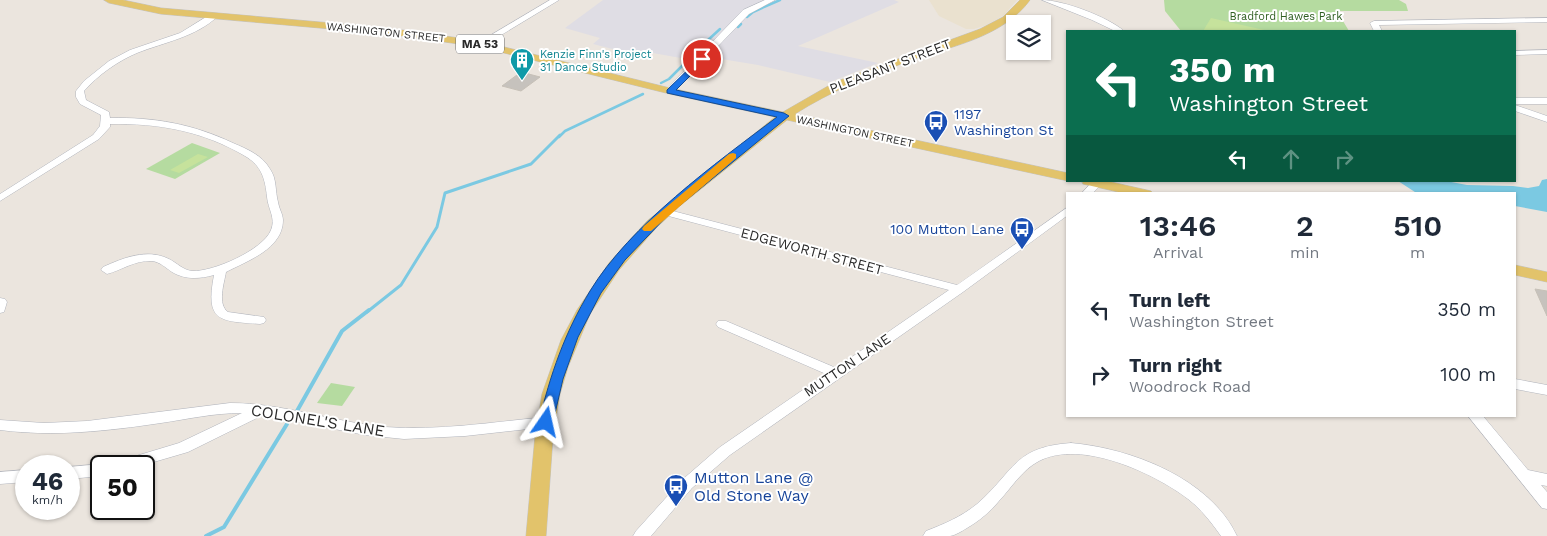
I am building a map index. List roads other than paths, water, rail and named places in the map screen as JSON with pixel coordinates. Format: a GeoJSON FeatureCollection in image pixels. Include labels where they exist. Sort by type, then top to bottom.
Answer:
{"type":"FeatureCollection","features":[{"type":"Feature","properties":{"kind":"main road","name":"WASHINGTON STREET"},"geometry":{"type":"LineString","coordinates":[[109,0],[170,12],[386,31],[480,44],[670,92],[1066,177]]}},
{"type":"Feature","properties":{"kind":"main road","name":"PLEASANT STREET"},"geometry":{"type":"LineString","coordinates":[[536,536],[546,422],[560,367],[596,291],[621,258],[665,212],[784,116],[816,96],[844,82],[986,30],[1014,13],[1025,0]]}},
{"type":"Feature","properties":{"kind":"main road"},"geometry":{"type":"LineString","coordinates":[[1095,182],[1138,192]]}},
{"type":"Feature","properties":{"kind":"main road"},"geometry":{"type":"LineString","coordinates":[[1516,270],[1547,277]]}},
{"type":"Feature","properties":{"kind":"street"},"geometry":{"type":"LineString","coordinates":[[480,44],[555,0]]}},
{"type":"Feature","properties":{"kind":"street"},"geometry":{"type":"LineString","coordinates":[[670,92],[746,12],[771,0]]}},
{"type":"Feature","properties":{"kind":"street"},"geometry":{"type":"LineString","coordinates":[[1046,0],[1095,18],[1118,30]]}},
{"type":"Feature","properties":{"kind":"street"},"geometry":{"type":"LineString","coordinates":[[0,198],[91,141],[103,130],[107,116],[104,112],[86,104],[80,99],[80,91],[101,71],[122,58],[183,35],[214,16]]}},
{"type":"Feature","properties":{"kind":"street"},"geometry":{"type":"LineString","coordinates":[[1378,30],[1374,23],[1547,20]]}},
{"type":"Feature","properties":{"kind":"street"},"geometry":{"type":"LineString","coordinates":[[1516,53],[1547,52]]}},
{"type":"Feature","properties":{"kind":"street"},"geometry":{"type":"LineString","coordinates":[[1516,101],[1547,101]]}},
{"type":"Feature","properties":{"kind":"street"},"geometry":{"type":"LineString","coordinates":[[1516,108],[1547,119]]}},
{"type":"Feature","properties":{"kind":"street"},"geometry":{"type":"LineString","coordinates":[[107,121],[162,122],[188,127],[243,151],[258,160],[269,175],[272,206],[278,218],[277,228],[268,243],[221,270],[197,275],[186,274],[167,262],[149,257],[125,262],[107,270]]}},
{"type":"Feature","properties":{"kind":"street","name":"MUTTON LANE"},"geometry":{"type":"LineString","coordinates":[[648,534],[687,484],[725,451],[1066,211]]}},
{"type":"Feature","properties":{"kind":"street","name":"EDGEWORTH STREET"},"geometry":{"type":"LineString","coordinates":[[665,212],[958,289]]}},
{"type":"Feature","properties":{"kind":"street"},"geometry":{"type":"LineString","coordinates":[[221,270],[215,302],[216,308],[225,316],[260,320]]}},
{"type":"Feature","properties":{"kind":"street"},"geometry":{"type":"LineString","coordinates":[[722,324],[836,373]]}},
{"type":"Feature","properties":{"kind":"street"},"geometry":{"type":"LineString","coordinates":[[1516,384],[1547,390]]}},
{"type":"Feature","properties":{"kind":"street","name":"COLONEL'S LANE"},"geometry":{"type":"LineString","coordinates":[[0,425],[72,428],[237,408],[261,410],[353,427],[401,433],[546,422]]}},
{"type":"Feature","properties":{"kind":"street"},"geometry":{"type":"LineString","coordinates":[[155,456],[184,448],[261,410]]}},
{"type":"Feature","properties":{"kind":"street"},"geometry":{"type":"LineString","coordinates":[[1476,417],[1547,503]]}},
{"type":"Feature","properties":{"kind":"street"},"geometry":{"type":"LineString","coordinates":[[931,536],[956,526],[973,516],[989,502],[1020,467],[1033,457],[1045,450],[1061,447],[1111,455],[1168,478],[1205,505],[1229,536]]}},
{"type":"Feature","properties":{"kind":"street"},"geometry":{"type":"LineString","coordinates":[[1523,475],[1547,480]]}},
{"type":"Feature","properties":{"kind":"street"},"geometry":{"type":"LineString","coordinates":[[0,478],[15,477]]}},
{"type":"Feature","properties":{"kind":"water"},"geometry":{"type":"Polygon","coordinates":[[[1547,179],[1547,212],[1516,206],[1516,192],[1415,192],[1400,182],[1451,182],[1467,185],[1528,188],[1539,186],[1542,180],[1547,179]]]}},
{"type":"Feature","properties":{"kind":"waterway"},"geometry":{"type":"LineString","coordinates":[[747,17],[753,12],[780,0]]}},
{"type":"Feature","properties":{"kind":"waterway"},"geometry":{"type":"LineString","coordinates":[[738,27],[741,24]]}},
{"type":"Feature","properties":{"kind":"waterway"},"geometry":{"type":"LineString","coordinates":[[708,40],[720,29]]}},
{"type":"Feature","properties":{"kind":"waterway"},"geometry":{"type":"LineString","coordinates":[[661,83],[669,79],[702,46]]}},
{"type":"Feature","properties":{"kind":"waterway"},"geometry":{"type":"LineString","coordinates":[[559,137],[565,131],[643,94]]}},
{"type":"Feature","properties":{"kind":"waterway"},"geometry":{"type":"LineString","coordinates":[[367,312],[401,285],[437,227],[445,193],[531,164],[560,135]]}},
{"type":"Feature","properties":{"kind":"waterway"},"geometry":{"type":"LineString","coordinates":[[297,411],[342,331],[369,310]]}},
{"type":"Feature","properties":{"kind":"waterway"},"geometry":{"type":"LineString","coordinates":[[206,536],[224,527],[287,424]]}},
{"type":"Feature","properties":{"kind":"place","name":"Kenzie Finn's Project 31 Dance Studio"},"geometry":{"type":"Point","coordinates":[522,81]}},
{"type":"Feature","properties":{"kind":"place","name":"1197 Washington St"},"geometry":{"type":"Point","coordinates":[936,143]}},
{"type":"Feature","properties":{"kind":"place","name":"100 Mutton Lane"},"geometry":{"type":"Point","coordinates":[1022,250]}},
{"type":"Feature","properties":{"kind":"place","name":"Mutton Lane @ Old Stone Way"},"geometry":{"type":"Point","coordinates":[676,507]}},
{"type":"Feature","properties":{"kind":"park label","name":"Bradford Hawes Park"},"geometry":{"type":"Point","coordinates":[1286,16]}}]}
